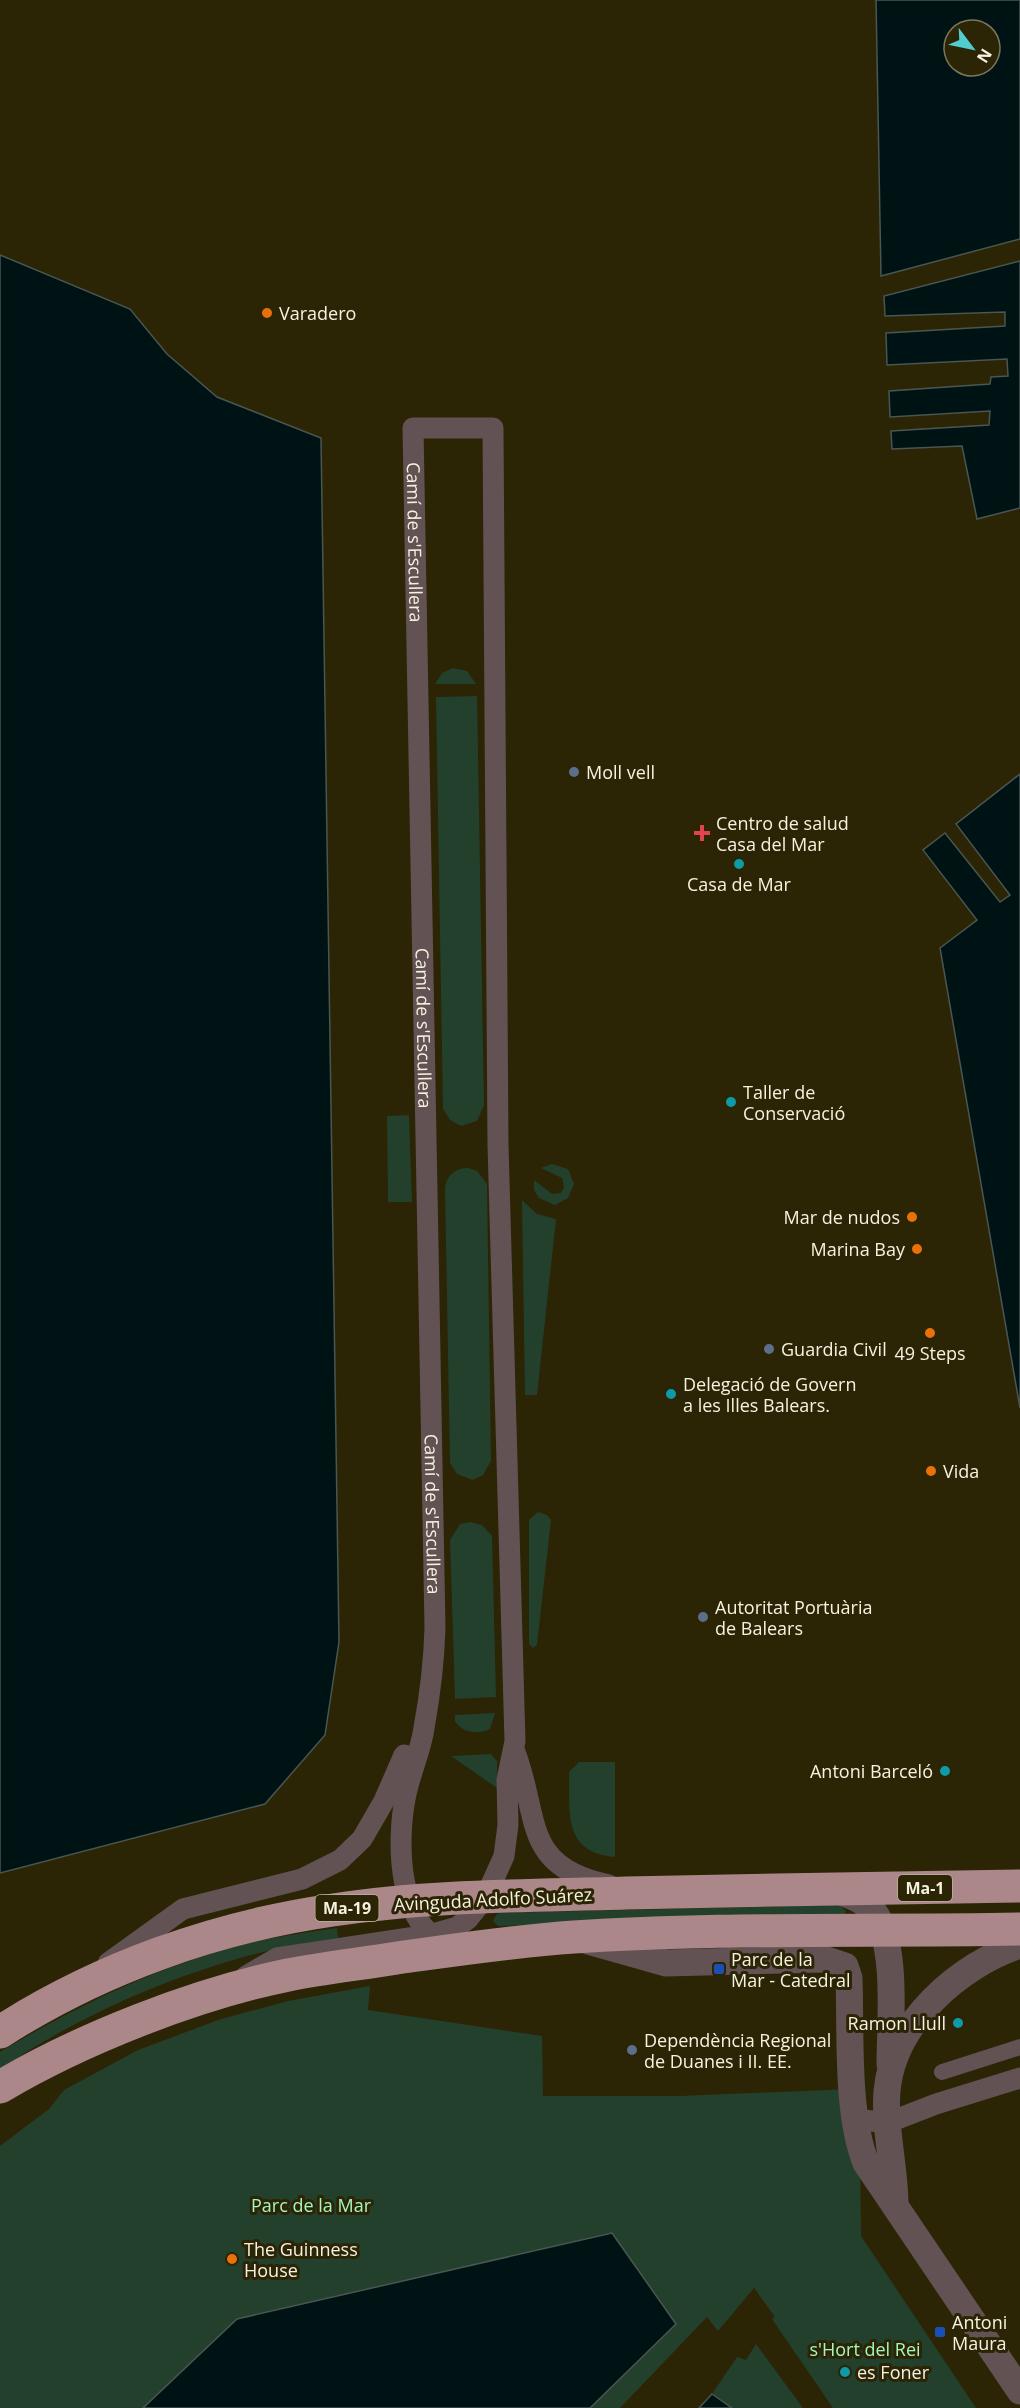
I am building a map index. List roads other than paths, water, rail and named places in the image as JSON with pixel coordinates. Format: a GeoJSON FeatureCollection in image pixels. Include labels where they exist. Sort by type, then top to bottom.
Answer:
{"type":"FeatureCollection","features":[{"type":"Feature","properties":{"kind":"highway","name":"Ma-1"},"geometry":{"type":"LineString","coordinates":[[830,1888],[1020,1886]]}},
{"type":"Feature","properties":{"kind":"highway","name":"Avinguda Adolfo Suárez"},"geometry":{"type":"LineString","coordinates":[[0,2032],[63,1996],[142,1960],[220,1934],[304,1914],[410,1902],[485,1898],[830,1888]]}},
{"type":"Feature","properties":{"kind":"highway"},"geometry":{"type":"LineString","coordinates":[[0,2087],[62,2053],[217,1993],[287,1975],[469,1948],[576,1937],[824,1930],[1020,1929]]}},
{"type":"Feature","properties":{"kind":"street","name":"Camí de s'Escullera"},"geometry":{"type":"LineString","coordinates":[[430,1687],[435,1628],[413,428],[493,428],[498,1145],[510,1488],[514,1752]]}},
{"type":"Feature","properties":{"kind":"street"},"geometry":{"type":"LineString","coordinates":[[430,1687],[424,1729],[406,1793],[401,1832],[402,1866],[410,1902],[420,1926],[429,1935],[448,1945],[469,1948]]}},
{"type":"Feature","properties":{"kind":"street"},"geometry":{"type":"LineString","coordinates":[[63,1996],[183,1909],[303,1879],[328,1868],[349,1854],[362,1839],[394,1780],[430,1687]]}},
{"type":"Feature","properties":{"kind":"street"},"geometry":{"type":"LineString","coordinates":[[514,1752],[524,1777],[528,1808],[535,1831],[551,1857],[578,1876],[645,1893]]}},
{"type":"Feature","properties":{"kind":"street"},"geometry":{"type":"LineString","coordinates":[[217,1993],[277,1958],[429,1935],[457,1927],[468,1919],[485,1898],[504,1856],[508,1825],[507,1780],[514,1752]]}},
{"type":"Feature","properties":{"kind":"street"},"geometry":{"type":"LineString","coordinates":[[830,1888],[848,1894],[873,1911],[882,1930],[888,1955],[891,2074]]}},
{"type":"Feature","properties":{"kind":"street"},"geometry":{"type":"LineString","coordinates":[[576,1937],[666,1963],[824,1959],[840,1963],[848,1972],[849,1978],[856,2119],[860,2148],[866,2163],[1020,2391]]}},
{"type":"Feature","properties":{"kind":"street"},"geometry":{"type":"LineString","coordinates":[[895,2205],[895,2178],[887,2123],[887,2090],[902,2043],[933,2000],[985,1960],[1020,1945]]}},
{"type":"Feature","properties":{"kind":"street"},"geometry":{"type":"LineString","coordinates":[[942,2072],[1020,2047]]}},
{"type":"Feature","properties":{"kind":"street"},"geometry":{"type":"LineString","coordinates":[[856,2119],[887,2123],[936,2104],[1020,2078]]}},
{"type":"Feature","properties":{"kind":"place","name":"Varadero"},"geometry":{"type":"Point","coordinates":[267,313]}},
{"type":"Feature","properties":{"kind":"place","name":"Moll vell"},"geometry":{"type":"Point","coordinates":[574,772]}},
{"type":"Feature","properties":{"kind":"place","name":"Centro de salud Casa del Mar"},"geometry":{"type":"Point","coordinates":[702,833]}},
{"type":"Feature","properties":{"kind":"place","name":"Casa de Mar"},"geometry":{"type":"Point","coordinates":[739,864]}},
{"type":"Feature","properties":{"kind":"place","name":"Taller de Conservació"},"geometry":{"type":"Point","coordinates":[731,1102]}},
{"type":"Feature","properties":{"kind":"place","name":"Mar de nudos"},"geometry":{"type":"Point","coordinates":[912,1217]}},
{"type":"Feature","properties":{"kind":"place","name":"Marina Bay"},"geometry":{"type":"Point","coordinates":[917,1249]}},
{"type":"Feature","properties":{"kind":"place","name":"49 Steps"},"geometry":{"type":"Point","coordinates":[930,1333]}},
{"type":"Feature","properties":{"kind":"place","name":"Guardia Civil"},"geometry":{"type":"Point","coordinates":[769,1349]}},
{"type":"Feature","properties":{"kind":"place","name":"Delegació de Govern a les Illes Balears."},"geometry":{"type":"Point","coordinates":[671,1394]}},
{"type":"Feature","properties":{"kind":"place","name":"Vida"},"geometry":{"type":"Point","coordinates":[931,1471]}},
{"type":"Feature","properties":{"kind":"place","name":"Autoritat Portuària de Balears"},"geometry":{"type":"Point","coordinates":[703,1617]}},
{"type":"Feature","properties":{"kind":"place","name":"Antoni Barceló"},"geometry":{"type":"Point","coordinates":[945,1771]}},
{"type":"Feature","properties":{"kind":"place","name":"Parc de la Mar - Catedral"},"geometry":{"type":"Point","coordinates":[719,1969]}},
{"type":"Feature","properties":{"kind":"place","name":"Ramon Llull"},"geometry":{"type":"Point","coordinates":[958,2023]}},
{"type":"Feature","properties":{"kind":"place","name":"Dependència Regional de Duanes i II. EE."},"geometry":{"type":"Point","coordinates":[632,2050]}},
{"type":"Feature","properties":{"kind":"place","name":"The Guinness House"},"geometry":{"type":"Point","coordinates":[232,2259]}},
{"type":"Feature","properties":{"kind":"place","name":"Antoni Maura"},"geometry":{"type":"Point","coordinates":[940,2332]}},
{"type":"Feature","properties":{"kind":"place","name":"es Foner"},"geometry":{"type":"Point","coordinates":[845,2372]}},
{"type":"Feature","properties":{"kind":"park label","name":"Parc de la Mar"},"geometry":{"type":"Point","coordinates":[311,2205]}},
{"type":"Feature","properties":{"kind":"park label","name":"s'Hort del Rei"},"geometry":{"type":"Point","coordinates":[865,2349]}}]}
